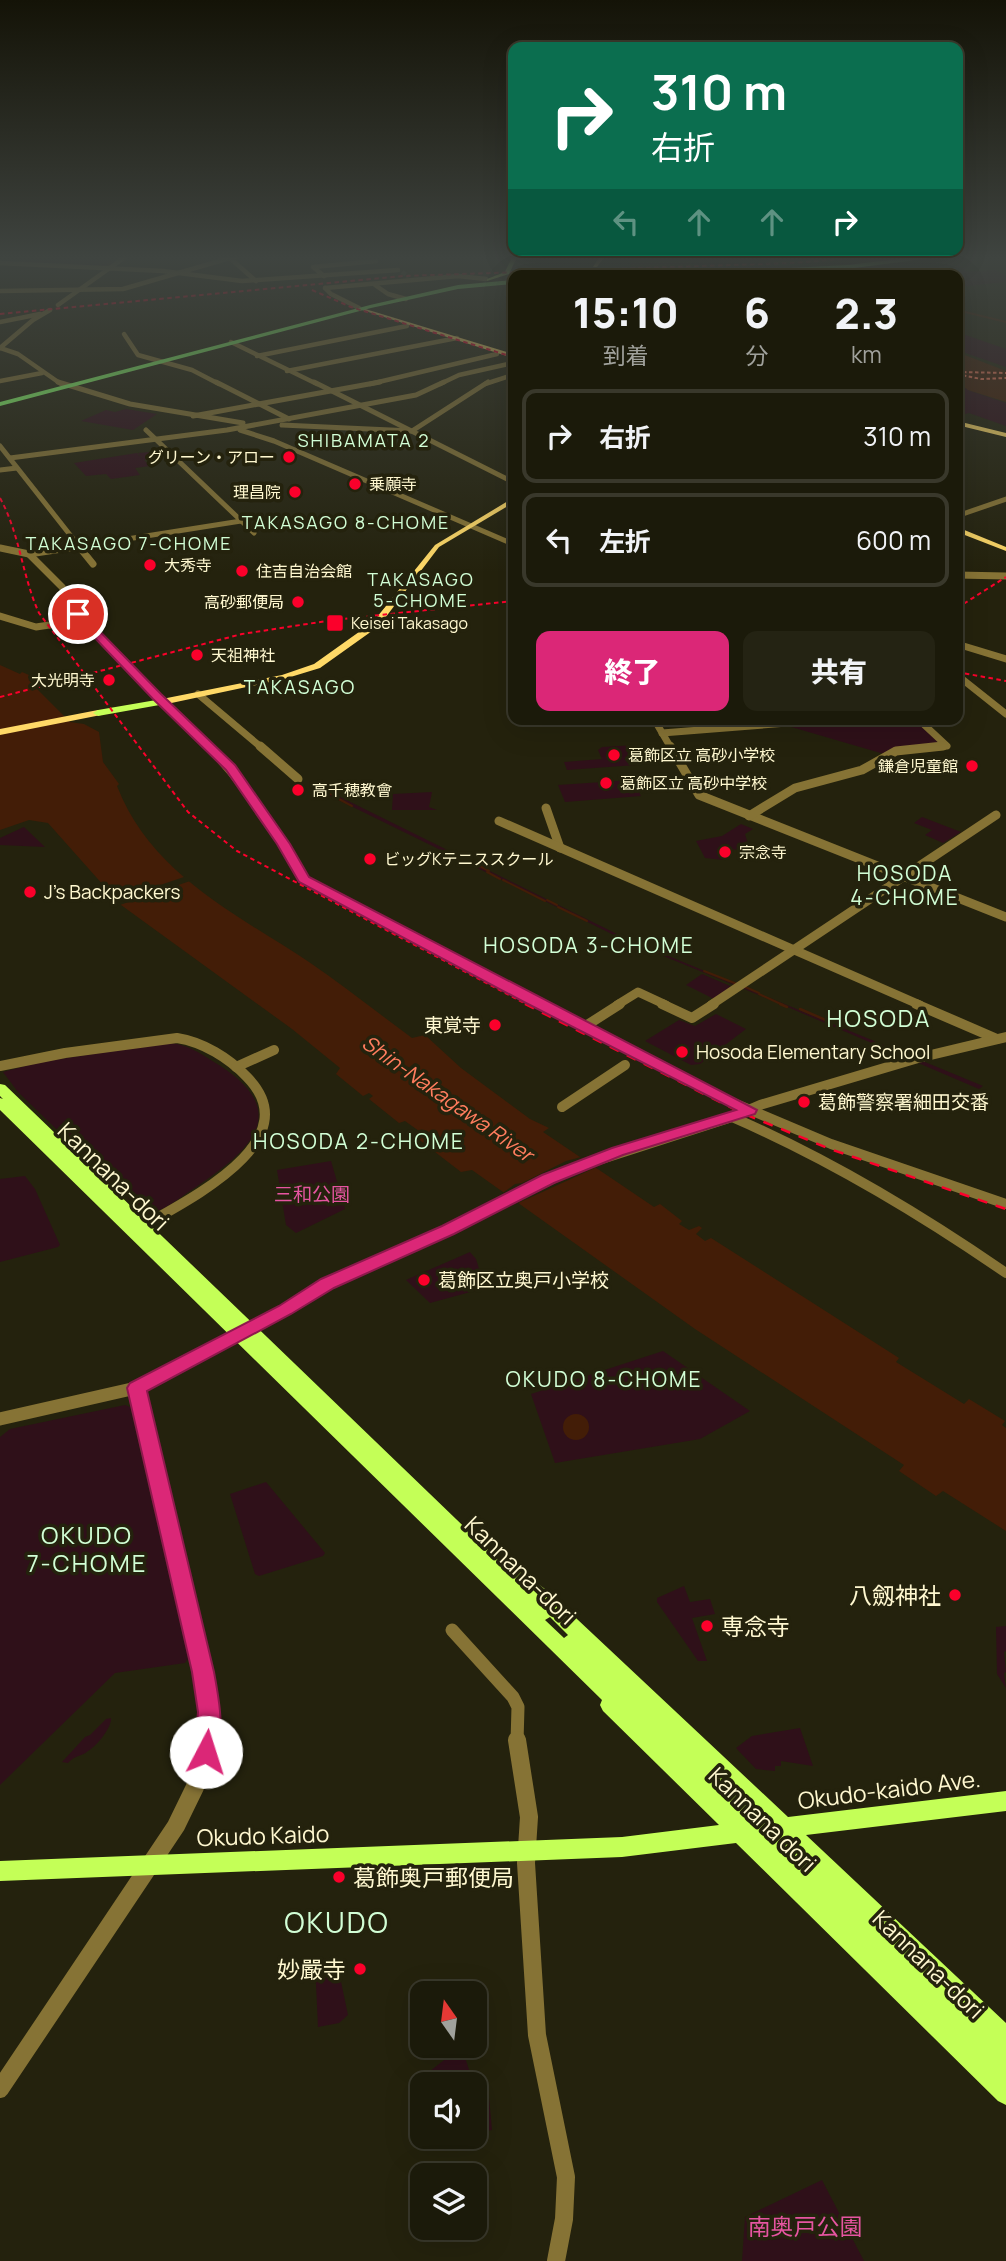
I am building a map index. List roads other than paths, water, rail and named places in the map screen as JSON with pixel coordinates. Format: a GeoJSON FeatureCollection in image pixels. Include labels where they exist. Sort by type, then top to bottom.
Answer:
{"type":"FeatureCollection","features":[{"type":"Feature","properties":{"kind":"highway"},"geometry":{"type":"LineString","coordinates":[[0,403],[160,361]]}},
{"type":"Feature","properties":{"kind":"main road"},"geometry":{"type":"LineString","coordinates":[[963,424],[1006,435]]}},
{"type":"Feature","properties":{"kind":"main road"},"geometry":{"type":"LineString","coordinates":[[0,732],[294,674],[320,664],[376,624],[432,551],[508,503]]}},
{"type":"Feature","properties":{"kind":"main road"},"geometry":{"type":"LineString","coordinates":[[963,531],[1006,549]]}},
{"type":"Feature","properties":{"kind":"main road","name":"Kannana-dori"},"geometry":{"type":"LineString","coordinates":[[0,1088],[139,1229],[494,1574],[1006,2056]]}},
{"type":"Feature","properties":{"kind":"main road","name":"Kannana-dori"},"geometry":{"type":"LineString","coordinates":[[0,1102],[139,1229]]}},
{"type":"Feature","properties":{"kind":"main road","name":"Kannana dori"},"geometry":{"type":"LineString","coordinates":[[1006,2039],[538,1594],[518,1577],[494,1574],[494,1590],[515,1615],[1006,2093]]}},
{"type":"Feature","properties":{"kind":"main road","name":"Kannana-dori"},"geometry":{"type":"LineString","coordinates":[[534,1612],[1006,2075]]}},
{"type":"Feature","properties":{"kind":"main road","name":"Okudo-kaido Ave."},"geometry":{"type":"LineString","coordinates":[[527,1851],[622,1847],[741,1835],[1006,1801]]}},
{"type":"Feature","properties":{"kind":"main road","name":"Okudo Kaido"},"geometry":{"type":"LineString","coordinates":[[0,1871],[527,1851]]}},
{"type":"Feature","properties":{"kind":"street"},"geometry":{"type":"LineString","coordinates":[[29,361],[42,373],[66,385],[160,411],[254,425],[412,431],[489,381],[508,376]]}},
{"type":"Feature","properties":{"kind":"street"},"geometry":{"type":"LineString","coordinates":[[160,361],[192,370],[300,425]]}},
{"type":"Feature","properties":{"kind":"street"},"geometry":{"type":"LineString","coordinates":[[266,361],[508,479]]}},
{"type":"Feature","properties":{"kind":"street"},"geometry":{"type":"LineString","coordinates":[[287,371],[341,361]]}},
{"type":"Feature","properties":{"kind":"street"},"geometry":{"type":"LineString","coordinates":[[193,416],[396,379],[471,361]]}},
{"type":"Feature","properties":{"kind":"street"},"geometry":{"type":"LineString","coordinates":[[10,458],[233,429],[421,394],[456,376],[508,364]]}},
{"type":"Feature","properties":{"kind":"street"},"geometry":{"type":"LineString","coordinates":[[0,381],[42,373]]}},
{"type":"Feature","properties":{"kind":"street"},"geometry":{"type":"LineString","coordinates":[[233,429],[260,435],[508,542]]}},
{"type":"Feature","properties":{"kind":"street"},"geometry":{"type":"LineString","coordinates":[[146,430],[254,533]]}},
{"type":"Feature","properties":{"kind":"street"},"geometry":{"type":"LineString","coordinates":[[0,446],[93,564]]}},
{"type":"Feature","properties":{"kind":"street"},"geometry":{"type":"LineString","coordinates":[[0,470],[17,468]]}},
{"type":"Feature","properties":{"kind":"street"},"geometry":{"type":"LineString","coordinates":[[963,514],[1006,499]]}},
{"type":"Feature","properties":{"kind":"street"},"geometry":{"type":"LineString","coordinates":[[0,548],[29,554],[241,521]]}},
{"type":"Feature","properties":{"kind":"street"},"geometry":{"type":"LineString","coordinates":[[29,554],[66,592],[83,620],[236,774],[284,844],[304,880],[584,1027],[750,1110],[831,1144],[1006,1204]]}},
{"type":"Feature","properties":{"kind":"street"},"geometry":{"type":"LineString","coordinates":[[963,575],[1006,576]]}},
{"type":"Feature","properties":{"kind":"street"},"geometry":{"type":"LineString","coordinates":[[0,616],[36,626],[83,620]]}},
{"type":"Feature","properties":{"kind":"street"},"geometry":{"type":"LineString","coordinates":[[963,646],[1006,659]]}},
{"type":"Feature","properties":{"kind":"street"},"geometry":{"type":"LineString","coordinates":[[963,680],[1006,714]]}},
{"type":"Feature","properties":{"kind":"street"},"geometry":{"type":"LineString","coordinates":[[198,694],[298,779]]}},
{"type":"Feature","properties":{"kind":"street"},"geometry":{"type":"LineString","coordinates":[[657,725],[696,793],[1006,917]]}},
{"type":"Feature","properties":{"kind":"street"},"geometry":{"type":"LineString","coordinates":[[662,733],[763,725]]}},
{"type":"Feature","properties":{"kind":"street"},"geometry":{"type":"LineString","coordinates":[[749,816],[795,788],[862,770],[896,751],[947,746],[925,725]]}},
{"type":"Feature","properties":{"kind":"street"},"geometry":{"type":"LineString","coordinates":[[546,808],[560,848]]}},
{"type":"Feature","properties":{"kind":"street"},"geometry":{"type":"LineString","coordinates":[[584,1027],[638,992],[692,1018],[996,815]]}},
{"type":"Feature","properties":{"kind":"street"},"geometry":{"type":"LineString","coordinates":[[499,821],[1003,1040]]}},
{"type":"Feature","properties":{"kind":"street"},"geometry":{"type":"LineString","coordinates":[[0,1066],[175,1038],[194,1042],[236,1067],[253,1083],[265,1111],[265,1124],[259,1138],[222,1175],[139,1229]]}},
{"type":"Feature","properties":{"kind":"street"},"geometry":{"type":"LineString","coordinates":[[0,1419],[136,1388],[244,1332],[328,1283],[448,1230],[548,1179],[606,1156],[910,1060],[1003,1040]]}},
{"type":"Feature","properties":{"kind":"street"},"geometry":{"type":"LineString","coordinates":[[236,1067],[274,1050]]}},
{"type":"Feature","properties":{"kind":"street"},"geometry":{"type":"LineString","coordinates":[[562,1107],[625,1065]]}},
{"type":"Feature","properties":{"kind":"street"},"geometry":{"type":"LineString","coordinates":[[732,1117],[878,1191],[954,1237],[1006,1273]]}},
{"type":"Feature","properties":{"kind":"street"},"geometry":{"type":"LineString","coordinates":[[0,2089],[176,1826],[194,1791],[203,1765],[209,1724],[203,1672],[136,1388]]}},
{"type":"Feature","properties":{"kind":"street"},"geometry":{"type":"LineString","coordinates":[[452,1629],[517,1701],[516,1733],[529,1817],[527,1851],[537,2035],[566,2177],[564,2219],[556,2261]]}},
{"type":"Feature","properties":{"kind":"water"},"geometry":{"type":"Polygon","coordinates":[[[963,361],[979,361],[1006,371],[1006,402],[963,386],[963,361]]]}},
{"type":"Feature","properties":{"kind":"water","name":"Shin-Nakagawa River"},"geometry":{"type":"Polygon","coordinates":[[[0,665],[29,675],[31,683],[70,722],[84,724],[99,732],[103,762],[119,784],[117,786],[132,817],[151,844],[198,889],[309,962],[412,1038],[425,1035],[461,1068],[530,1119],[549,1128],[543,1132],[654,1207],[660,1204],[682,1221],[679,1224],[689,1230],[699,1226],[702,1228],[696,1234],[705,1241],[711,1238],[899,1358],[896,1362],[964,1404],[969,1399],[1005,1421],[1002,1425],[1006,1428],[1006,1531],[943,1491],[936,1496],[899,1471],[904,1465],[695,1329],[472,1170],[461,1172],[413,1135],[419,1131],[405,1121],[399,1123],[369,1099],[373,1096],[369,1093],[363,1096],[336,1074],[340,1068],[292,1029],[121,905],[48,823],[29,820],[0,830],[0,665]]]}},
{"type":"Feature","properties":{"kind":"water"},"geometry":{"type":"Polygon","coordinates":[[[576,1414],[585,1418],[589,1427],[585,1436],[576,1440],[567,1436],[563,1427],[567,1418],[576,1414]]]}},
{"type":"Feature","properties":{"kind":"waterway"},"geometry":{"type":"LineString","coordinates":[[311,786],[323,792]]}},
{"type":"Feature","properties":{"kind":"waterway"},"geometry":{"type":"LineString","coordinates":[[325,791],[337,797]]}},
{"type":"Feature","properties":{"kind":"waterway"},"geometry":{"type":"LineString","coordinates":[[337,798],[352,806]]}},
{"type":"Feature","properties":{"kind":"waterway"},"geometry":{"type":"LineString","coordinates":[[474,863],[489,871]]}},
{"type":"Feature","properties":{"kind":"waterway"},"geometry":{"type":"LineString","coordinates":[[487,872],[500,879]]}},
{"type":"Feature","properties":{"kind":"waterway"},"geometry":{"type":"LineString","coordinates":[[503,880],[545,901]]}},
{"type":"Feature","properties":{"kind":"waterway"},"geometry":{"type":"LineString","coordinates":[[547,900],[557,905]]}},
{"type":"Feature","properties":{"kind":"waterway"},"geometry":{"type":"LineString","coordinates":[[558,907],[587,921]]}},
{"type":"Feature","properties":{"kind":"waterway"},"geometry":{"type":"LineString","coordinates":[[704,971],[737,984]]}},
{"type":"Feature","properties":{"kind":"waterway"},"geometry":{"type":"LineString","coordinates":[[743,986],[759,993]]}},
{"type":"Feature","properties":{"kind":"waterway"},"geometry":{"type":"LineString","coordinates":[[759,994],[783,1005]]}},
{"type":"Feature","properties":{"kind":"waterway"},"geometry":{"type":"LineString","coordinates":[[780,1004],[787,1007]]}},
{"type":"Feature","properties":{"kind":"waterway"},"geometry":{"type":"LineString","coordinates":[[800,1009],[828,1021]]}},
{"type":"Feature","properties":{"kind":"railway"},"geometry":{"type":"LineString","coordinates":[[0,498],[12,526],[39,613],[85,675]]}},
{"type":"Feature","properties":{"kind":"railway"},"geometry":{"type":"LineString","coordinates":[[963,604],[1006,577]]}},
{"type":"Feature","properties":{"kind":"railway"},"geometry":{"type":"LineString","coordinates":[[85,675],[242,634],[333,620],[508,602]]}},
{"type":"Feature","properties":{"kind":"railway"},"geometry":{"type":"LineString","coordinates":[[963,673],[1006,681]]}},
{"type":"Feature","properties":{"kind":"railway"},"geometry":{"type":"LineString","coordinates":[[0,697],[85,675]]}},
{"type":"Feature","properties":{"kind":"railway"},"geometry":{"type":"LineString","coordinates":[[85,675],[188,812],[237,851],[528,1005]]}},
{"type":"Feature","properties":{"kind":"railway"},"geometry":{"type":"LineString","coordinates":[[525,1004],[742,1113],[830,1149],[1006,1209]]}},
{"type":"Feature","properties":{"kind":"place","name":"グリーン・アロー"},"geometry":{"type":"Point","coordinates":[289,457]}},
{"type":"Feature","properties":{"kind":"place","name":"乗願寺"},"geometry":{"type":"Point","coordinates":[355,484]}},
{"type":"Feature","properties":{"kind":"place","name":"理昌院"},"geometry":{"type":"Point","coordinates":[295,492]}},
{"type":"Feature","properties":{"kind":"place","name":"大秀寺"},"geometry":{"type":"Point","coordinates":[150,565]}},
{"type":"Feature","properties":{"kind":"place","name":"住吉自治会館"},"geometry":{"type":"Point","coordinates":[242,571]}},
{"type":"Feature","properties":{"kind":"place","name":"高砂郵便局"},"geometry":{"type":"Point","coordinates":[298,602]}},
{"type":"Feature","properties":{"kind":"place","name":"Keisei Takasago"},"geometry":{"type":"Point","coordinates":[335,623]}},
{"type":"Feature","properties":{"kind":"place","name":"天祖神社"},"geometry":{"type":"Point","coordinates":[197,655]}},
{"type":"Feature","properties":{"kind":"place","name":"大光明寺"},"geometry":{"type":"Point","coordinates":[109,680]}},
{"type":"Feature","properties":{"kind":"place","name":"葛飾区立 高砂小学校"},"geometry":{"type":"Point","coordinates":[614,755]}},
{"type":"Feature","properties":{"kind":"place","name":"鎌倉児童館"},"geometry":{"type":"Point","coordinates":[972,766]}},
{"type":"Feature","properties":{"kind":"place","name":"葛飾区立 高砂中学校"},"geometry":{"type":"Point","coordinates":[606,783]}},
{"type":"Feature","properties":{"kind":"place","name":"高千穂教會"},"geometry":{"type":"Point","coordinates":[298,790]}},
{"type":"Feature","properties":{"kind":"place","name":"宗念寺"},"geometry":{"type":"Point","coordinates":[725,852]}},
{"type":"Feature","properties":{"kind":"place","name":"ビッグKテニススクール"},"geometry":{"type":"Point","coordinates":[370,859]}},
{"type":"Feature","properties":{"kind":"place","name":"J's Backpackers"},"geometry":{"type":"Point","coordinates":[30,892]}},
{"type":"Feature","properties":{"kind":"place","name":"東覚寺"},"geometry":{"type":"Point","coordinates":[495,1025]}},
{"type":"Feature","properties":{"kind":"place","name":"Hosoda Elementary School"},"geometry":{"type":"Point","coordinates":[682,1052]}},
{"type":"Feature","properties":{"kind":"place","name":"葛飾警察署細田交番"},"geometry":{"type":"Point","coordinates":[804,1102]}},
{"type":"Feature","properties":{"kind":"place","name":"葛飾区立奥戸小学校"},"geometry":{"type":"Point","coordinates":[424,1280]}},
{"type":"Feature","properties":{"kind":"place","name":"八劔神社"},"geometry":{"type":"Point","coordinates":[955,1595]}},
{"type":"Feature","properties":{"kind":"place","name":"専念寺"},"geometry":{"type":"Point","coordinates":[707,1626]}},
{"type":"Feature","properties":{"kind":"place","name":"葛飾奥戸郵便局"},"geometry":{"type":"Point","coordinates":[339,1877]}},
{"type":"Feature","properties":{"kind":"place","name":"妙嚴寺"},"geometry":{"type":"Point","coordinates":[360,1969]}},
{"type":"Feature","properties":{"kind":"district","name":"SHIBAMATA 2"},"geometry":{"type":"Point","coordinates":[364,440]}},
{"type":"Feature","properties":{"kind":"district","name":"TAKASAGO 8-CHOME"},"geometry":{"type":"Point","coordinates":[346,522]}},
{"type":"Feature","properties":{"kind":"district","name":"TAKASAGO 7-CHOME"},"geometry":{"type":"Point","coordinates":[129,543]}},
{"type":"Feature","properties":{"kind":"district","name":"TAKASAGO 5-CHOME"},"geometry":{"type":"Point","coordinates":[421,589]}},
{"type":"Feature","properties":{"kind":"district","name":"TAKASAGO"},"geometry":{"type":"Point","coordinates":[300,687]}},
{"type":"Feature","properties":{"kind":"district","name":"HOSODA 4-CHOME"},"geometry":{"type":"Point","coordinates":[905,885]}},
{"type":"Feature","properties":{"kind":"district","name":"HOSODA 3-CHOME"},"geometry":{"type":"Point","coordinates":[589,945]}},
{"type":"Feature","properties":{"kind":"district","name":"HOSODA"},"geometry":{"type":"Point","coordinates":[879,1018]}},
{"type":"Feature","properties":{"kind":"district","name":"HOSODA 2-CHOME"},"geometry":{"type":"Point","coordinates":[359,1141]}},
{"type":"Feature","properties":{"kind":"district","name":"OKUDO 8-CHOME"},"geometry":{"type":"Point","coordinates":[604,1379]}},
{"type":"Feature","properties":{"kind":"district","name":"OKUDO 7-CHOME"},"geometry":{"type":"Point","coordinates":[87,1548]}},
{"type":"Feature","properties":{"kind":"district","name":"OKUDO"},"geometry":{"type":"Point","coordinates":[337,1922]}},
{"type":"Feature","properties":{"kind":"park label","name":"三和公園"},"geometry":{"type":"Point","coordinates":[312,1194]}},
{"type":"Feature","properties":{"kind":"park label","name":"南奥戸公園"},"geometry":{"type":"Point","coordinates":[805,2226]}}]}
